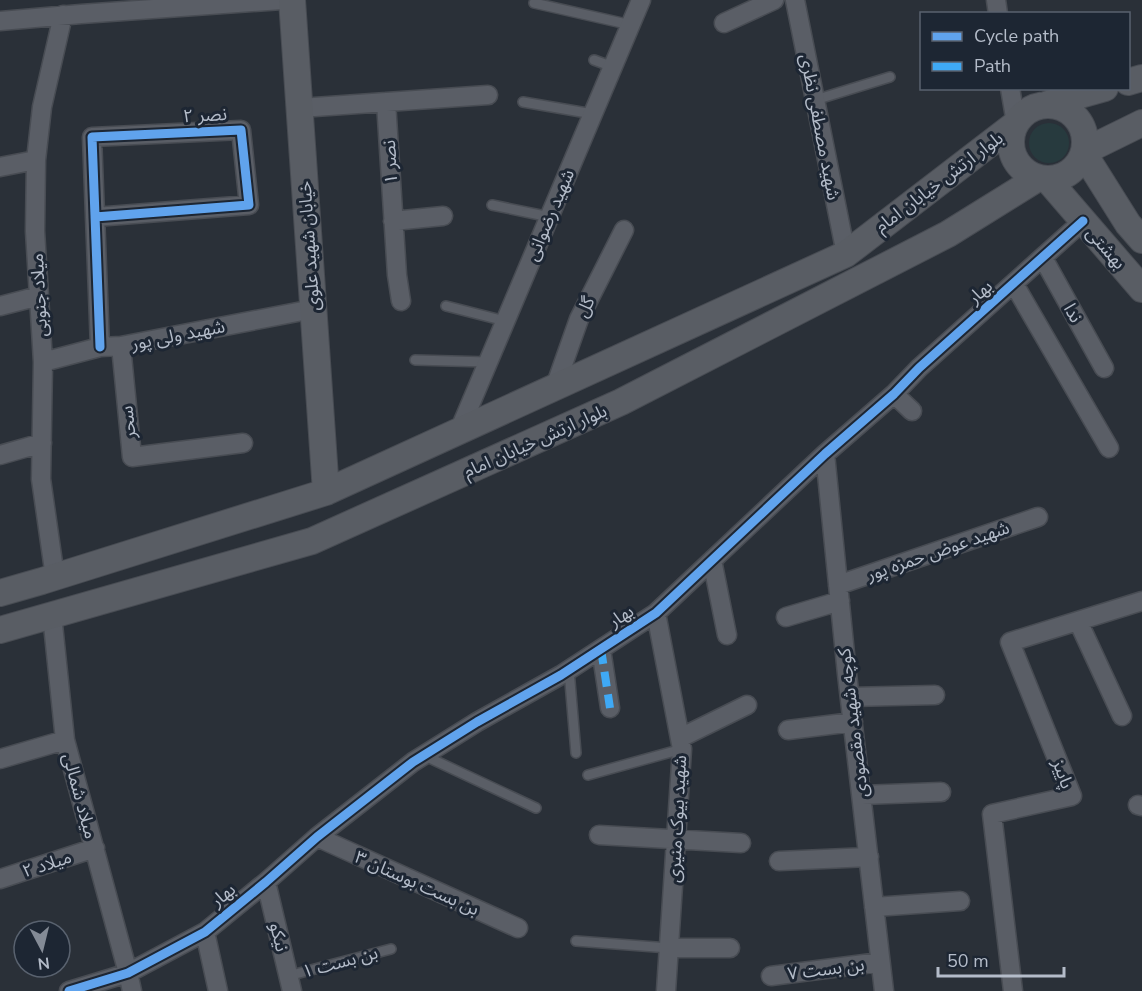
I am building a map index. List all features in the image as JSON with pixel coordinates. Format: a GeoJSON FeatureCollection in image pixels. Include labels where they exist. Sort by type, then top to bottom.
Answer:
{"type":"FeatureCollection","features":[{"type":"Feature","properties":{"kind":"main road","name":"خیابان شهید علوی"},"geometry":{"type":"LineString","coordinates":[[292,0],[326,492]]}},
{"type":"Feature","properties":{"kind":"main road"},"geometry":{"type":"LineString","coordinates":[[1048,104],[1058,105],[1075,115],[1085,131],[1086,141],[1085,152],[1079,164],[1070,172],[1060,178],[1043,179],[1028,174],[1014,157],[1011,136],[1015,124],[1024,113],[1035,106],[1097,90]]}},
{"type":"Feature","properties":{"kind":"main road"},"geometry":{"type":"LineString","coordinates":[[1085,152],[1142,123]]}},
{"type":"Feature","properties":{"kind":"main road","name":"بلوار ارتش خیابان امام"},"geometry":{"type":"LineString","coordinates":[[0,593],[326,492],[846,254],[1015,124]]}},
{"type":"Feature","properties":{"kind":"main road","name":"بهشتی"},"geometry":{"type":"LineString","coordinates":[[1085,152],[1128,224],[1142,240]]}},
{"type":"Feature","properties":{"kind":"main road","name":"بلوار ارتش خیابان امام"},"geometry":{"type":"LineString","coordinates":[[0,630],[312,541],[621,402],[948,234],[1043,179]]}},
{"type":"Feature","properties":{"kind":"main road","name":"بهشتی"},"geometry":{"type":"LineString","coordinates":[[1043,179],[1142,289]]}},
{"type":"Feature","properties":{"kind":"street"},"geometry":{"type":"LineString","coordinates":[[0,21],[282,0]]}},
{"type":"Feature","properties":{"kind":"street","name":"شهید رضوانی"},"geometry":{"type":"LineString","coordinates":[[459,431],[641,0]]}},
{"type":"Feature","properties":{"kind":"street"},"geometry":{"type":"LineString","coordinates":[[724,23],[774,0]]}},
{"type":"Feature","properties":{"kind":"street","name":"شهید مصطفی نظری"},"geometry":{"type":"LineString","coordinates":[[795,0],[846,254]]}},
{"type":"Feature","properties":{"kind":"street","name":"میلاد جنوبی"},"geometry":{"type":"LineString","coordinates":[[55,577],[41,479],[43,362],[35,231],[36,160],[42,107],[63,15]]}},
{"type":"Feature","properties":{"kind":"street"},"geometry":{"type":"LineString","coordinates":[[1010,90],[1015,124]]}},
{"type":"Feature","properties":{"kind":"street"},"geometry":{"type":"LineString","coordinates":[[300,108],[488,95]]}},
{"type":"Feature","properties":{"kind":"street","name":"نصر ۱"},"geometry":{"type":"LineString","coordinates":[[386,102],[397,275],[401,301]]}},
{"type":"Feature","properties":{"kind":"street","name":"نصر ۲"},"geometry":{"type":"LineString","coordinates":[[95,217],[249,205],[241,130],[92,137],[95,217],[100,347]]}},
{"type":"Feature","properties":{"kind":"street"},"geometry":{"type":"LineString","coordinates":[[0,167],[36,160]]}},
{"type":"Feature","properties":{"kind":"street"},"geometry":{"type":"LineString","coordinates":[[393,221],[443,216]]}},
{"type":"Feature","properties":{"kind":"street","name":"بهار"},"geometry":{"type":"LineString","coordinates":[[69,991],[128,973],[205,932],[317,837],[413,762],[477,722],[569,670],[656,613],[825,454],[1083,222]]}},
{"type":"Feature","properties":{"kind":"street","name":"گل"},"geometry":{"type":"LineString","coordinates":[[555,387],[579,319],[624,230]]}},
{"type":"Feature","properties":{"kind":"street","name":"ندا"},"geometry":{"type":"LineString","coordinates":[[1043,258],[1104,368]]}},
{"type":"Feature","properties":{"kind":"street"},"geometry":{"type":"LineString","coordinates":[[1014,284],[1109,448]]}},
{"type":"Feature","properties":{"kind":"street"},"geometry":{"type":"LineString","coordinates":[[0,306],[39,296]]}},
{"type":"Feature","properties":{"kind":"street","name":"شهید ولی پور"},"geometry":{"type":"LineString","coordinates":[[43,362],[100,347],[121,346],[313,309]]}},
{"type":"Feature","properties":{"kind":"street","name":"سحر"},"geometry":{"type":"LineString","coordinates":[[121,346],[132,457],[243,443]]}},
{"type":"Feature","properties":{"kind":"street"},"geometry":{"type":"LineString","coordinates":[[894,394],[912,411]]}},
{"type":"Feature","properties":{"kind":"street"},"geometry":{"type":"LineString","coordinates":[[0,455],[42,443]]}},
{"type":"Feature","properties":{"kind":"street","name":"کوچه شهید مقصودی"},"geometry":{"type":"LineString","coordinates":[[825,454],[884,991]]}},
{"type":"Feature","properties":{"kind":"street","name":"شهید عوض حمزه پور"},"geometry":{"type":"LineString","coordinates":[[839,593],[1038,517]]}},
{"type":"Feature","properties":{"kind":"street"},"geometry":{"type":"LineString","coordinates":[[712,560],[727,635]]}},
{"type":"Feature","properties":{"kind":"street"},"geometry":{"type":"LineString","coordinates":[[786,617],[839,593]]}},
{"type":"Feature","properties":{"kind":"street","name":"پاییز"},"geometry":{"type":"LineString","coordinates":[[1012,991],[992,814],[1072,796],[1010,642],[1140,605]]}},
{"type":"Feature","properties":{"kind":"street","name":"شهید بیوک منیری"},"geometry":{"type":"LineString","coordinates":[[656,613],[681,743],[666,991]]}},
{"type":"Feature","properties":{"kind":"street","name":"میلاد شمالی"},"geometry":{"type":"LineString","coordinates":[[52,615],[65,740],[132,991]]}},
{"type":"Feature","properties":{"kind":"street"},"geometry":{"type":"LineString","coordinates":[[1078,621],[1122,716]]}},
{"type":"Feature","properties":{"kind":"street"},"geometry":{"type":"LineString","coordinates":[[601,649],[610,708]]}},
{"type":"Feature","properties":{"kind":"street"},"geometry":{"type":"LineString","coordinates":[[850,697],[935,695]]}},
{"type":"Feature","properties":{"kind":"street"},"geometry":{"type":"LineString","coordinates":[[681,743],[747,705]]}},
{"type":"Feature","properties":{"kind":"street"},"geometry":{"type":"LineString","coordinates":[[788,730],[853,722]]}},
{"type":"Feature","properties":{"kind":"street"},"geometry":{"type":"LineString","coordinates":[[0,759],[65,740]]}},
{"type":"Feature","properties":{"kind":"street"},"geometry":{"type":"LineString","coordinates":[[862,795],[941,792]]}},
{"type":"Feature","properties":{"kind":"street"},"geometry":{"type":"LineString","coordinates":[[599,835],[741,843]]}},
{"type":"Feature","properties":{"kind":"street","name":"بن بست بوستان ۳"},"geometry":{"type":"LineString","coordinates":[[317,837],[518,928]]}},
{"type":"Feature","properties":{"kind":"street","name":"میلاد ۲"},"geometry":{"type":"LineString","coordinates":[[0,879],[94,848]]}},
{"type":"Feature","properties":{"kind":"street"},"geometry":{"type":"LineString","coordinates":[[779,861],[869,857]]}},
{"type":"Feature","properties":{"kind":"street","name":"نیکو"},"geometry":{"type":"LineString","coordinates":[[266,882],[290,983]]}},
{"type":"Feature","properties":{"kind":"street"},"geometry":{"type":"LineString","coordinates":[[874,907],[960,901]]}},
{"type":"Feature","properties":{"kind":"street"},"geometry":{"type":"LineString","coordinates":[[205,932],[218,991]]}},
{"type":"Feature","properties":{"kind":"street"},"geometry":{"type":"LineString","coordinates":[[669,948],[730,948]]}},
{"type":"Feature","properties":{"kind":"street","name":"بن بست ۷"},"geometry":{"type":"LineString","coordinates":[[771,976],[880,962]]}},
{"type":"Feature","properties":{"kind":"lane"},"geometry":{"type":"LineString","coordinates":[[534,3],[631,25]]}},
{"type":"Feature","properties":{"kind":"lane"},"geometry":{"type":"LineString","coordinates":[[594,60],[613,67]]}},
{"type":"Feature","properties":{"kind":"lane"},"geometry":{"type":"LineString","coordinates":[[815,100],[890,77]]}},
{"type":"Feature","properties":{"kind":"lane"},"geometry":{"type":"LineString","coordinates":[[523,102],[593,114]]}},
{"type":"Feature","properties":{"kind":"lane"},"geometry":{"type":"LineString","coordinates":[[492,205],[549,217]]}},
{"type":"Feature","properties":{"kind":"lane"},"geometry":{"type":"LineString","coordinates":[[446,306],[505,321]]}},
{"type":"Feature","properties":{"kind":"lane"},"geometry":{"type":"LineString","coordinates":[[415,360],[488,362]]}},
{"type":"Feature","properties":{"kind":"lane"},"geometry":{"type":"LineString","coordinates":[[569,670],[576,753]]}},
{"type":"Feature","properties":{"kind":"lane"},"geometry":{"type":"LineString","coordinates":[[588,775],[681,743]]}},
{"type":"Feature","properties":{"kind":"lane"},"geometry":{"type":"LineString","coordinates":[[423,755],[536,808]]}},
{"type":"Feature","properties":{"kind":"lane"},"geometry":{"type":"LineString","coordinates":[[576,940],[669,948]]}},
{"type":"Feature","properties":{"kind":"lane","name":"بن بست ۱"},"geometry":{"type":"LineString","coordinates":[[290,983],[391,949]]}},
{"type":"Feature","properties":{"kind":"green space"},"geometry":{"type":"Polygon","coordinates":[[[1049,123],[1063,129],[1069,143],[1063,157],[1049,163],[1035,157],[1029,143],[1035,129],[1049,123]]]}},
{"type":"Feature","properties":{"kind":"marked path"},"geometry":{"type":"LineString","coordinates":[[601,649],[610,708]]}},
{"type":"Feature","properties":{"kind":"cycle path"},"geometry":{"type":"LineString","coordinates":[[95,217],[249,205],[241,130],[92,137],[100,347]]}},
{"type":"Feature","properties":{"kind":"cycle path"},"geometry":{"type":"LineString","coordinates":[[69,991],[128,973],[205,932],[317,837],[413,762],[477,722],[561,675],[656,613],[825,454],[1083,221]]}}]}
